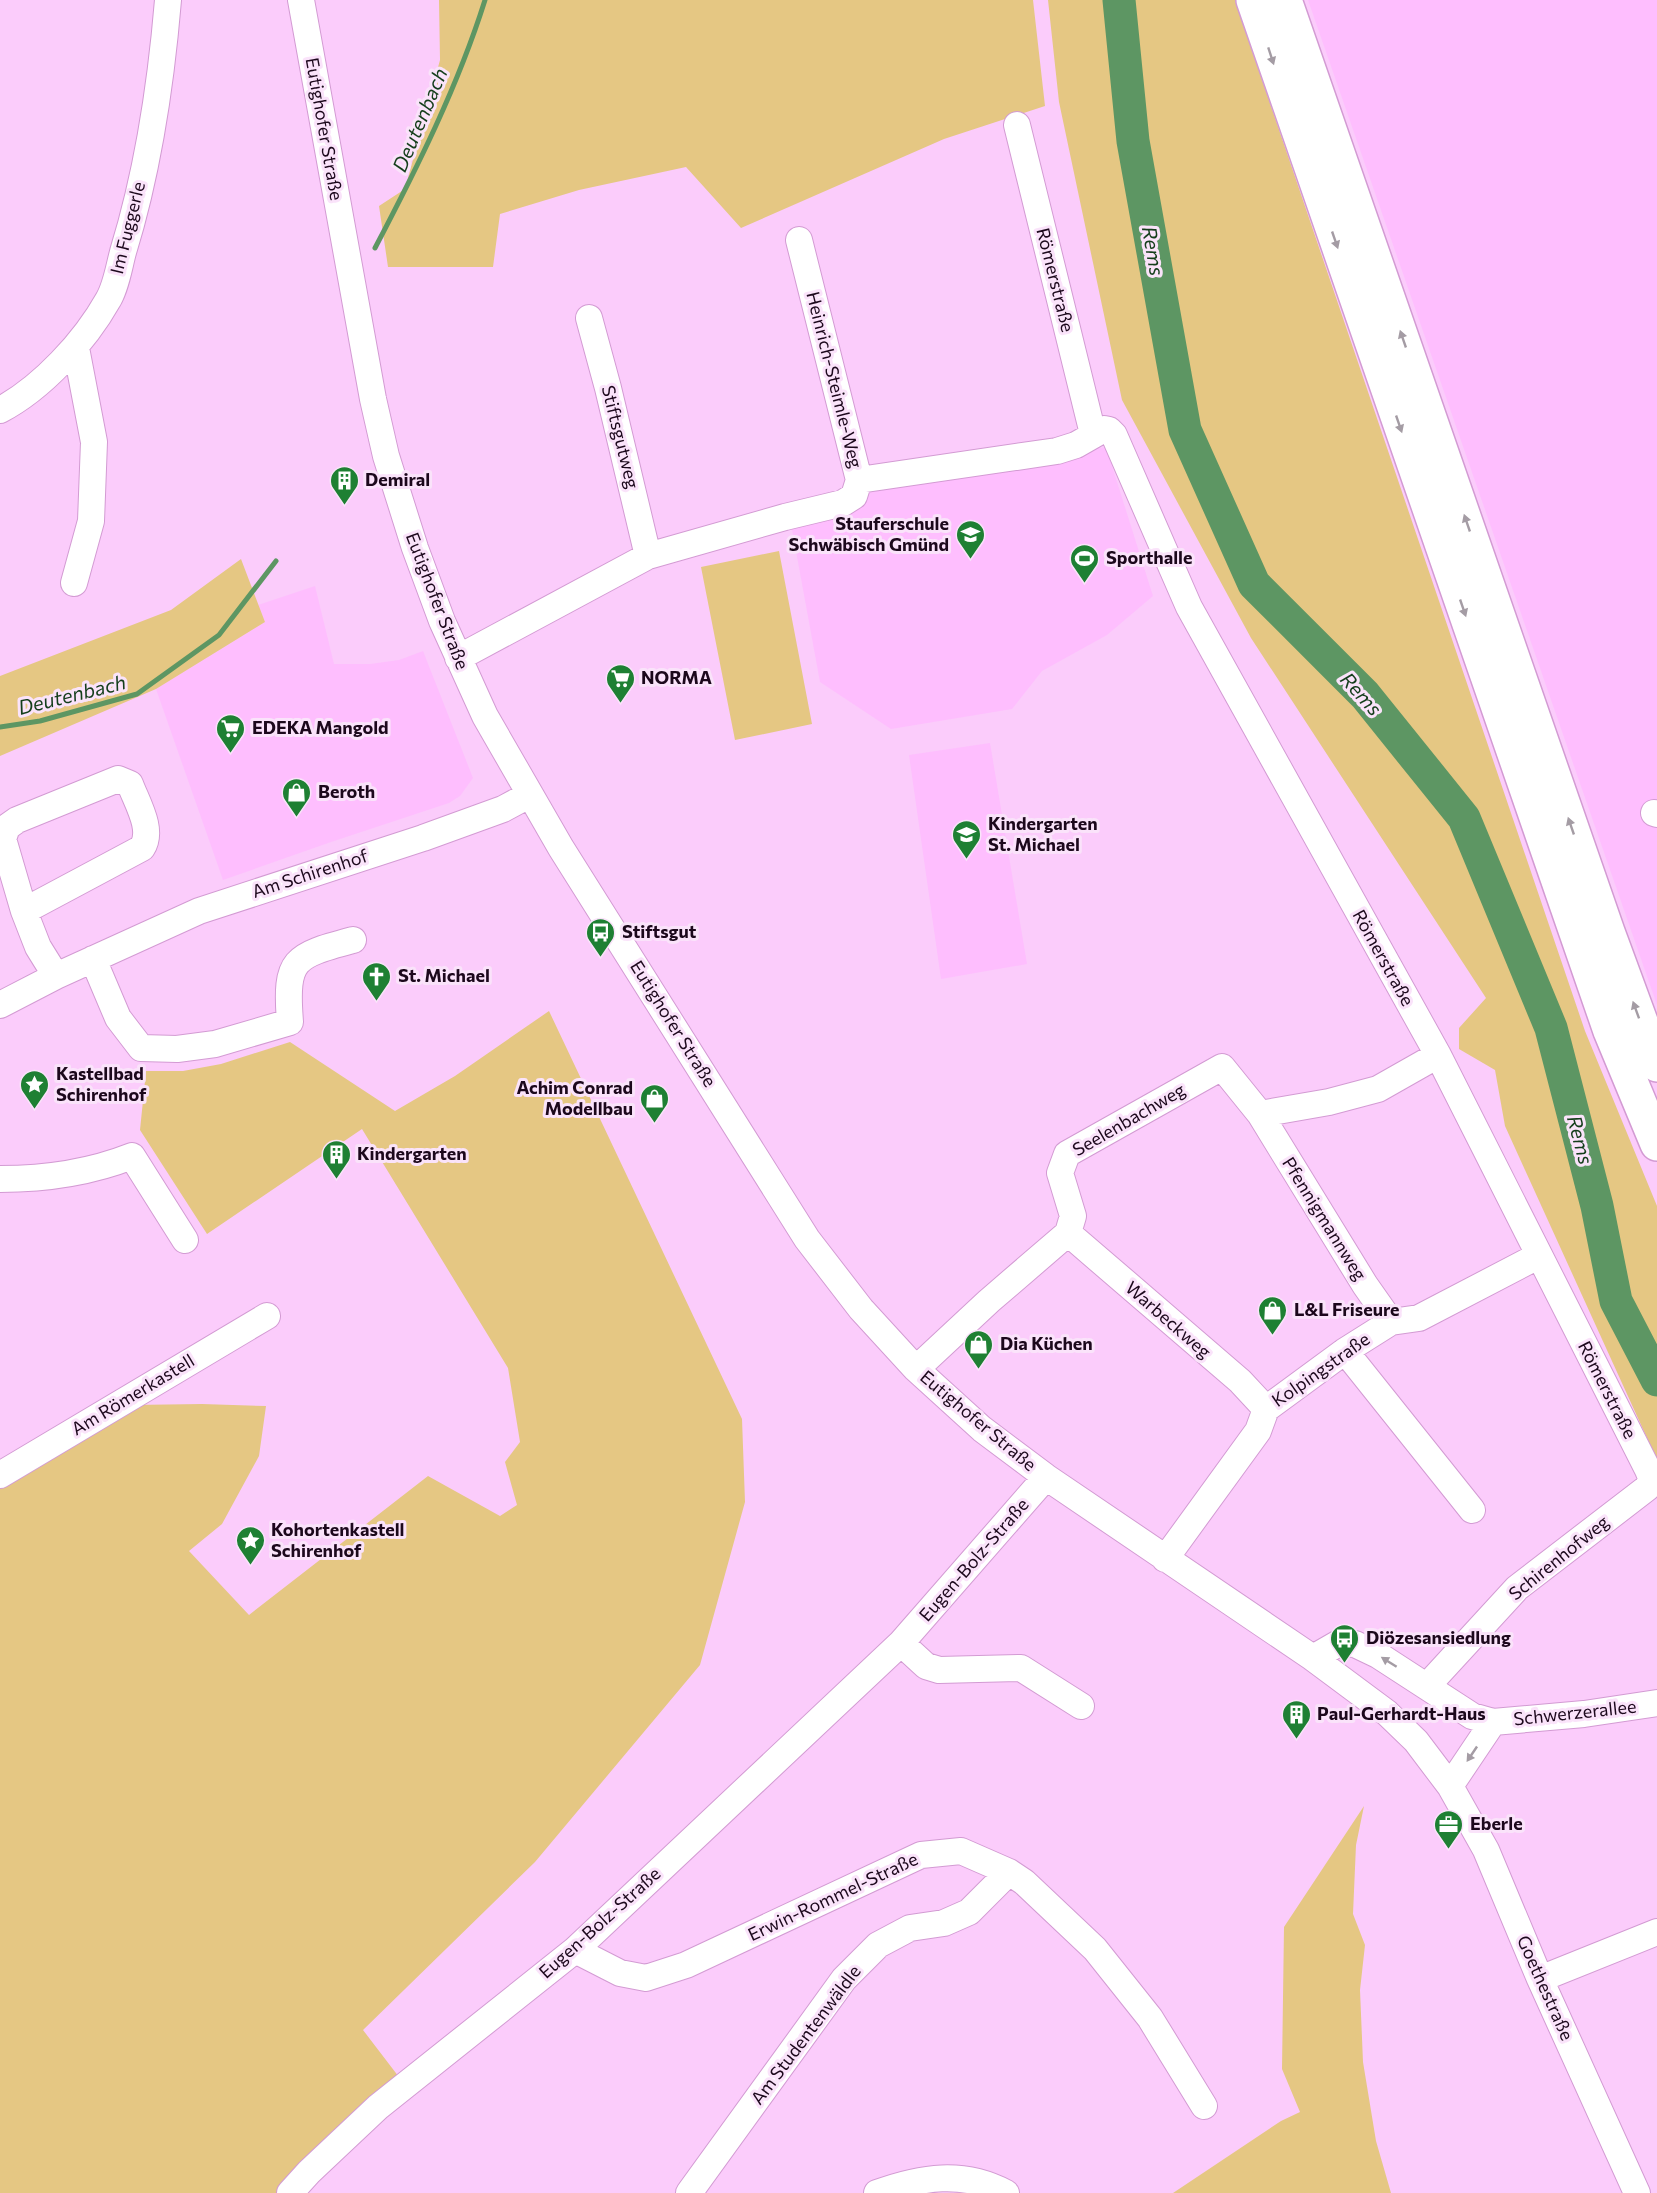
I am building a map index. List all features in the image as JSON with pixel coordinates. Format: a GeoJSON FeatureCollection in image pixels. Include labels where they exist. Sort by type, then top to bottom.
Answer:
{"type":"FeatureCollection","features":[{"type":"Feature","properties":{"kind":"highway"},"geometry":{"type":"LineString","coordinates":[[1253,0],[1610,1031],[1657,1144]]}},
{"type":"Feature","properties":{"kind":"highway"},"geometry":{"type":"LineString","coordinates":[[1285,0],[1608,932],[1657,1065]]}},
{"type":"Feature","properties":{"kind":"street","name":"Im Fuggerle"},"geometry":{"type":"LineString","coordinates":[[0,410],[48,375],[76,348],[109,299],[131,226],[151,135],[168,0]]}},
{"type":"Feature","properties":{"kind":"street","name":"Eutighofer Straße"},"geometry":{"type":"LineString","coordinates":[[301,0],[373,399],[386,456],[415,548],[442,621],[488,722],[529,795],[807,1239],[861,1309],[916,1369],[982,1429],[1046,1477],[1165,1559],[1218,1592],[1387,1713],[1416,1741],[1450,1786]]}},
{"type":"Feature","properties":{"kind":"street","name":"Römerstraße"},"geometry":{"type":"LineString","coordinates":[[1017,125],[1101,432],[1114,435],[1189,607],[1438,1055],[1648,1470],[1652,1480],[1647,1488]]}},
{"type":"Feature","properties":{"kind":"street","name":"Heinrich-Steimle-Weg"},"geometry":{"type":"LineString","coordinates":[[799,240],[859,480],[1057,452],[1101,432]]}},
{"type":"Feature","properties":{"kind":"street","name":"Stiftsgutweg"},"geometry":{"type":"LineString","coordinates":[[589,318],[648,556]]}},
{"type":"Feature","properties":{"kind":"street"},"geometry":{"type":"LineString","coordinates":[[74,583],[92,521],[94,442],[76,348]]}},
{"type":"Feature","properties":{"kind":"street"},"geometry":{"type":"LineString","coordinates":[[458,658],[648,556],[843,502],[854,496],[859,480]]}},
{"type":"Feature","properties":{"kind":"street"},"geometry":{"type":"LineString","coordinates":[[24,911],[141,848],[146,841],[147,832],[130,784],[118,779],[36,811],[7,827],[3,839],[24,911],[38,946],[56,976]]}},
{"type":"Feature","properties":{"kind":"street","name":"Am Schirenhof"},"geometry":{"type":"LineString","coordinates":[[1,1003],[200,911],[433,834],[503,809],[529,795]]}},
{"type":"Feature","properties":{"kind":"street"},"geometry":{"type":"LineString","coordinates":[[93,959],[118,1018],[141,1048],[177,1049],[215,1044],[290,1022],[287,992],[290,973],[298,960],[314,950],[353,940]]}},
{"type":"Feature","properties":{"kind":"street"},"geometry":{"type":"LineString","coordinates":[[1260,1114],[1329,1102],[1378,1089],[1438,1055]]}},
{"type":"Feature","properties":{"kind":"street","name":"Seelenbachweg"},"geometry":{"type":"LineString","coordinates":[[1068,1233],[1073,1216],[1060,1173],[1067,1155],[1222,1067],[1260,1114]]}},
{"type":"Feature","properties":{"kind":"street","name":"Pfennigmannweg"},"geometry":{"type":"LineString","coordinates":[[1260,1114],[1365,1285],[1391,1322]]}},
{"type":"Feature","properties":{"kind":"street"},"geometry":{"type":"LineString","coordinates":[[0,1179],[55,1177],[103,1167],[132,1156],[185,1240]]}},
{"type":"Feature","properties":{"kind":"street"},"geometry":{"type":"LineString","coordinates":[[916,1369],[989,1301],[1068,1233]]}},
{"type":"Feature","properties":{"kind":"street","name":"Warbeckweg"},"geometry":{"type":"LineString","coordinates":[[1068,1233],[1240,1382],[1266,1409]]}},
{"type":"Feature","properties":{"kind":"street","name":"Kolpingstraße"},"geometry":{"type":"LineString","coordinates":[[1165,1559],[1258,1431],[1266,1409],[1345,1351],[1391,1322],[1419,1318],[1538,1256]]}},
{"type":"Feature","properties":{"kind":"street","name":"Am Römerkastell"},"geometry":{"type":"LineString","coordinates":[[0,1475],[267,1316]]}},
{"type":"Feature","properties":{"kind":"street"},"geometry":{"type":"LineString","coordinates":[[1345,1351],[1472,1510]]}},
{"type":"Feature","properties":{"kind":"street","name":"Eugen-Bolz-Straße"},"geometry":{"type":"LineString","coordinates":[[290,2193],[378,2107],[575,1950],[901,1643],[1046,1477]]}},
{"type":"Feature","properties":{"kind":"street","name":"Schirenhofweg"},"geometry":{"type":"LineString","coordinates":[[1427,1686],[1517,1588],[1647,1488]]}},
{"type":"Feature","properties":{"kind":"street"},"geometry":{"type":"LineString","coordinates":[[901,1643],[926,1666],[939,1670],[1022,1668],[1081,1706]]}},
{"type":"Feature","properties":{"kind":"street","name":"Schwerzerallee"},"geometry":{"type":"LineString","coordinates":[[1313,1658],[1339,1643],[1355,1644],[1378,1655],[1473,1716],[1493,1722],[1584,1714],[1657,1704]]}},
{"type":"Feature","properties":{"kind":"street","name":"Schwerzerallee"},"geometry":{"type":"LineString","coordinates":[[1450,1786],[1493,1722]]}},
{"type":"Feature","properties":{"kind":"street","name":"Goethestraße"},"geometry":{"type":"LineString","coordinates":[[1450,1786],[1486,1850],[1540,1979],[1637,2193]]}},
{"type":"Feature","properties":{"kind":"street","name":"Erwin-Rommel-Straße"},"geometry":{"type":"LineString","coordinates":[[575,1950],[620,1973],[646,1977],[686,1965],[921,1855],[961,1851],[1009,1872],[1024,1882],[1095,1949],[1149,2018],[1204,2106]]}},
{"type":"Feature","properties":{"kind":"street","name":"Am Studentenwäldle"},"geometry":{"type":"LineString","coordinates":[[689,2193],[844,1979],[878,1945],[910,1928],[944,1923],[969,1912],[1009,1872]]}},
{"type":"Feature","properties":{"kind":"street"},"geometry":{"type":"LineString","coordinates":[[1540,1979],[1657,1932]]}},
{"type":"Feature","properties":{"kind":"street"},"geometry":{"type":"LineString","coordinates":[[877,2193],[903,2183],[961,2177],[978,2181],[1006,2193]]}},
{"type":"Feature","properties":{"kind":"shaded area"},"geometry":{"type":"Polygon","coordinates":[[[439,0],[1033,0],[1045,106],[944,139],[741,228],[686,167],[579,190],[500,214],[493,267],[388,267],[379,206],[405,189],[440,60],[439,0]]]}},
{"type":"Feature","properties":{"kind":"shaded area"},"geometry":{"type":"Polygon","coordinates":[[[1048,0],[1235,0],[1585,1031],[1657,1206],[1657,1460],[1505,1126],[1495,1070],[1459,1049],[1459,1028],[1486,998],[1251,638],[1122,400],[1059,102],[1048,0]]]}},
{"type":"Feature","properties":{"kind":"shaded area"},"geometry":{"type":"Polygon","coordinates":[[[1308,0],[1657,0],[1657,1005],[1308,0]]]}},
{"type":"Feature","properties":{"kind":"shaded area","name":"Stauferschule Schwäbisch Gmünd"},"geometry":{"type":"Polygon","coordinates":[[[1106,447],[1153,596],[1107,635],[1042,671],[1012,709],[891,729],[820,682],[791,524],[880,478],[1106,447]]]}},
{"type":"Feature","properties":{"kind":"shaded area"},"geometry":{"type":"Polygon","coordinates":[[[779,551],[812,724],[735,740],[701,567],[779,551]]]}},
{"type":"Feature","properties":{"kind":"shaded area"},"geometry":{"type":"Polygon","coordinates":[[[241,559],[265,622],[156,689],[0,756],[0,676],[171,610],[241,559]]]}},
{"type":"Feature","properties":{"kind":"shaded area"},"geometry":{"type":"Polygon","coordinates":[[[315,586],[334,664],[370,664],[399,660],[423,651],[473,778],[460,796],[449,803],[223,880],[156,689],[265,622],[258,605],[315,586]]]}},
{"type":"Feature","properties":{"kind":"shaded area","name":"Kindergarten St. Michael"},"geometry":{"type":"Polygon","coordinates":[[[990,743],[1027,964],[941,979],[909,755],[990,743]]]}},
{"type":"Feature","properties":{"kind":"shaded area"},"geometry":{"type":"Polygon","coordinates":[[[549,1011],[742,1419],[745,1502],[700,1665],[535,1862],[363,2030],[402,2081],[279,2193],[0,2193],[0,1484],[131,1405],[266,1406],[259,1456],[222,1524],[189,1551],[249,1615],[428,1476],[500,1516],[517,1505],[505,1462],[520,1442],[508,1368],[362,1129],[207,1234],[140,1130],[146,1071],[183,1071],[221,1064],[290,1042],[395,1111],[455,1076],[549,1011]]]}},
{"type":"Feature","properties":{"kind":"shaded area"},"geometry":{"type":"Polygon","coordinates":[[[1364,1806],[1356,1845],[1353,1914],[1365,1945],[1360,1990],[1363,2062],[1376,2141],[1391,2193],[1173,2193],[1281,2121],[1300,2112],[1282,2069],[1284,1927],[1364,1806]]]}},
{"type":"Feature","properties":{"kind":"waterway","name":"Deutenbach"},"geometry":{"type":"LineString","coordinates":[[375,248],[436,126],[485,0]]}},
{"type":"Feature","properties":{"kind":"waterway","name":"Rems"},"geometry":{"type":"LineString","coordinates":[[1119,0],[1133,141],[1185,430],[1254,584],[1365,695],[1464,818],[1551,1028],[1597,1206],[1616,1301],[1657,1380]]}},
{"type":"Feature","properties":{"kind":"waterway","name":"Deutenbach"},"geometry":{"type":"LineString","coordinates":[[0,727],[40,721],[137,694],[219,635],[276,561]]}},
{"type":"Feature","properties":{"kind":"place","name":"Demiral"},"geometry":{"type":"Point","coordinates":[344,506]}},
{"type":"Feature","properties":{"kind":"place","name":"Stauferschule Schwäbisch Gmünd"},"geometry":{"type":"Point","coordinates":[970,560]}},
{"type":"Feature","properties":{"kind":"place","name":"Sporthalle"},"geometry":{"type":"Point","coordinates":[1085,584]}},
{"type":"Feature","properties":{"kind":"place","name":"NORMA"},"geometry":{"type":"Point","coordinates":[620,704]}},
{"type":"Feature","properties":{"kind":"place","name":"EDEKA Mangold"},"geometry":{"type":"Point","coordinates":[231,754]}},
{"type":"Feature","properties":{"kind":"place","name":"Beroth"},"geometry":{"type":"Point","coordinates":[297,818]}},
{"type":"Feature","properties":{"kind":"place","name":"Kindergarten St. Michael"},"geometry":{"type":"Point","coordinates":[967,860]}},
{"type":"Feature","properties":{"kind":"place","name":"Stiftsgut"},"geometry":{"type":"Point","coordinates":[601,958]}},
{"type":"Feature","properties":{"kind":"place","name":"St. Michael"},"geometry":{"type":"Point","coordinates":[377,1002]}},
{"type":"Feature","properties":{"kind":"place","name":"Kastellbad Schirenhof"},"geometry":{"type":"Point","coordinates":[35,1110]}},
{"type":"Feature","properties":{"kind":"place","name":"Achim Conrad Modellbau"},"geometry":{"type":"Point","coordinates":[654,1124]}},
{"type":"Feature","properties":{"kind":"place","name":"Kindergarten"},"geometry":{"type":"Point","coordinates":[336,1180]}},
{"type":"Feature","properties":{"kind":"place","name":"L&L Friseure"},"geometry":{"type":"Point","coordinates":[1273,1336]}},
{"type":"Feature","properties":{"kind":"place","name":"Dia Küchen"},"geometry":{"type":"Point","coordinates":[979,1370]}},
{"type":"Feature","properties":{"kind":"place","name":"Kohortenkastell Schirenhof"},"geometry":{"type":"Point","coordinates":[250,1566]}},
{"type":"Feature","properties":{"kind":"place","name":"Diözesansiedlung"},"geometry":{"type":"Point","coordinates":[1345,1664]}},
{"type":"Feature","properties":{"kind":"place","name":"Paul-Gerhardt-Haus"},"geometry":{"type":"Point","coordinates":[1296,1740]}},
{"type":"Feature","properties":{"kind":"place","name":"Eberle"},"geometry":{"type":"Point","coordinates":[1449,1850]}}]}
